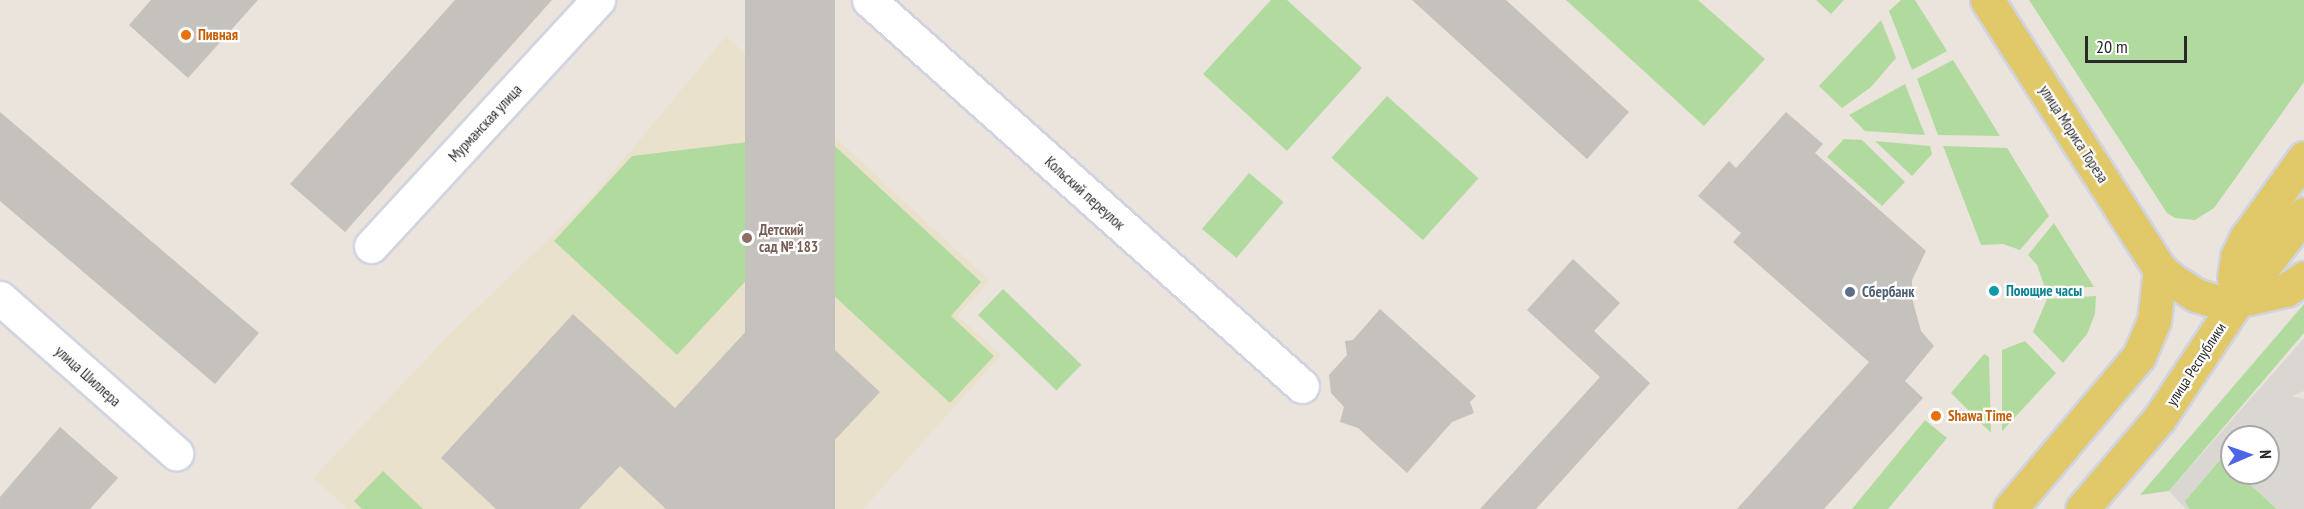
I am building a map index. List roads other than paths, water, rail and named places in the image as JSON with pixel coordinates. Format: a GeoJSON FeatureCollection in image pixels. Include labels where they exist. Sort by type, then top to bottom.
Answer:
{"type":"FeatureCollection","features":[{"type":"Feature","properties":{"kind":"main road","name":"улица Мориса Тореза"},"geometry":{"type":"LineString","coordinates":[[1987,0],[2160,269]]}},
{"type":"Feature","properties":{"kind":"main road"},"geometry":{"type":"LineString","coordinates":[[2237,301],[2234,278],[2242,248],[2304,158]]}},
{"type":"Feature","properties":{"kind":"main road","name":"улица Республики"},"geometry":{"type":"LineString","coordinates":[[2082,509],[2165,411],[2237,301],[2304,214]]}},
{"type":"Feature","properties":{"kind":"main road"},"geometry":{"type":"LineString","coordinates":[[2160,269],[2196,296],[2237,301],[2286,290],[2304,278]]}},
{"type":"Feature","properties":{"kind":"main road"},"geometry":{"type":"LineString","coordinates":[[2010,509],[2107,399],[2139,356],[2154,321],[2160,269]]}},
{"type":"Feature","properties":{"kind":"street","name":"Мурманская улица"},"geometry":{"type":"LineString","coordinates":[[371,246],[598,0]]}},
{"type":"Feature","properties":{"kind":"street","name":"Кольский переулок"},"geometry":{"type":"LineString","coordinates":[[869,0],[1302,386]]}},
{"type":"Feature","properties":{"kind":"street","name":"улица Шиллера"},"geometry":{"type":"LineString","coordinates":[[0,298],[176,453]]}},
{"type":"Feature","properties":{"kind":"place","name":"Пивная"},"geometry":{"type":"Point","coordinates":[186,35]}},
{"type":"Feature","properties":{"kind":"place","name":"Детский сад № 183"},"geometry":{"type":"Point","coordinates":[747,238]}},
{"type":"Feature","properties":{"kind":"place","name":"Поющие часы"},"geometry":{"type":"Point","coordinates":[1994,291]}},
{"type":"Feature","properties":{"kind":"place","name":"Сбербанк"},"geometry":{"type":"Point","coordinates":[1850,292]}},
{"type":"Feature","properties":{"kind":"place","name":"Shawa Time"},"geometry":{"type":"Point","coordinates":[1936,416]}}]}
